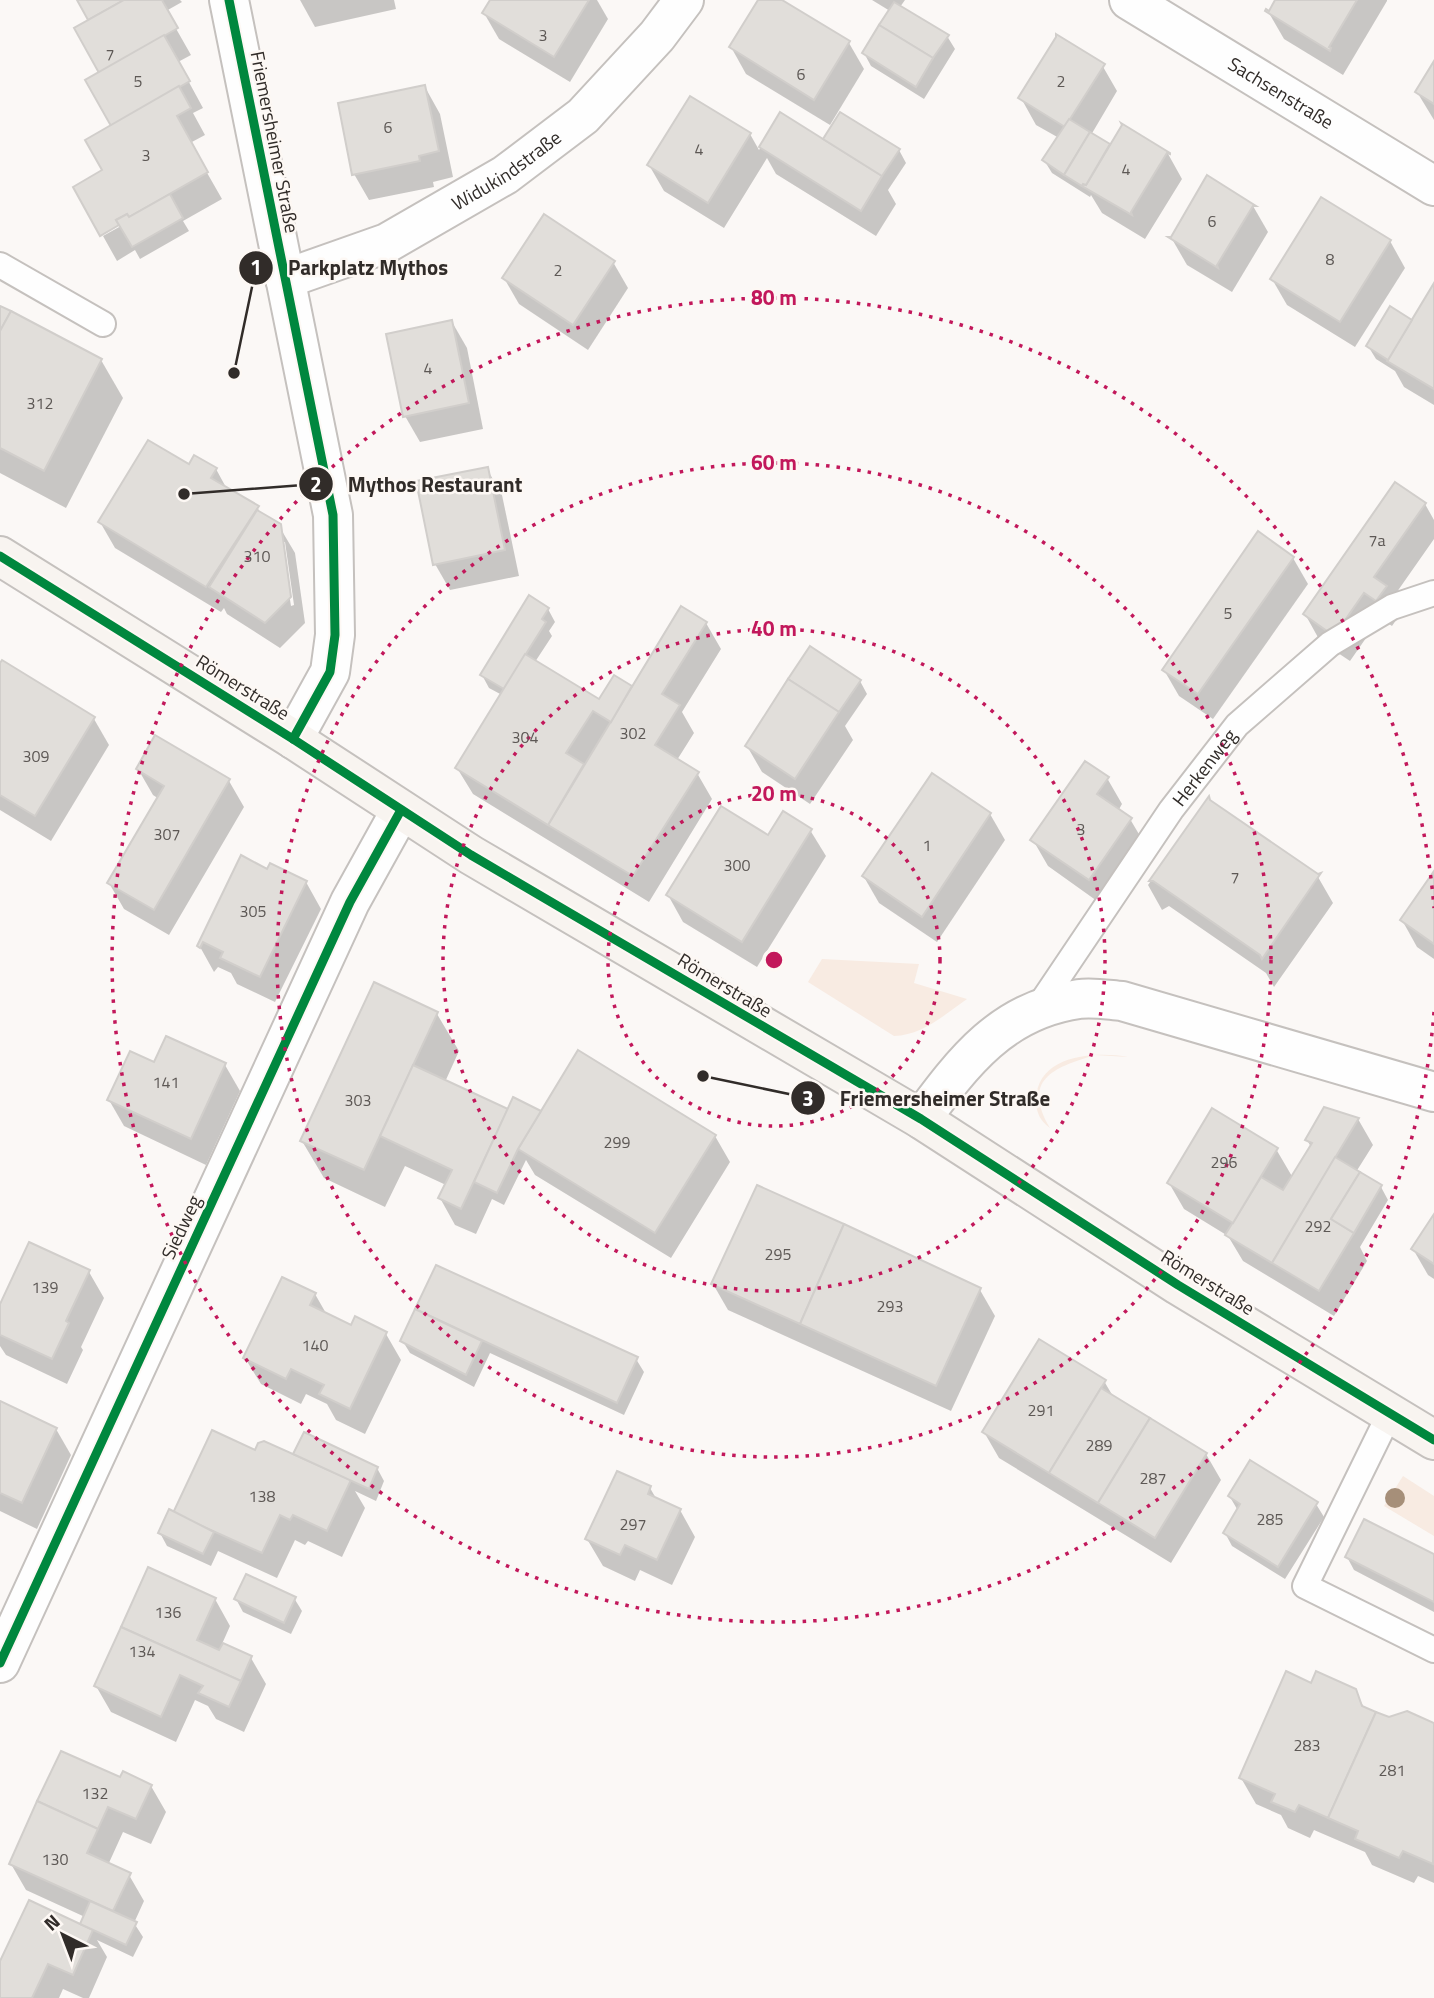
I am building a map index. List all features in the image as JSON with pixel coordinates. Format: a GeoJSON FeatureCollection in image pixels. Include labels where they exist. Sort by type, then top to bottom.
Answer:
{"type":"FeatureCollection","features":[{"type":"Feature","properties":{"kind":"street","name":"Friemersheimer Straße"},"geometry":{"type":"LineString","coordinates":[[229,0],[333,514],[335,622],[330,672],[293,739]]}},
{"type":"Feature","properties":{"kind":"street","name":"Widukindstraße"},"geometry":{"type":"LineString","coordinates":[[285,279],[387,243],[505,175],[583,116],[657,36],[684,0]]}},
{"type":"Feature","properties":{"kind":"street","name":"Sachsenstraße"},"geometry":{"type":"LineString","coordinates":[[1129,0],[1434,186]]}},
{"type":"Feature","properties":{"kind":"street","name":"Römerstraße"},"geometry":{"type":"LineString","coordinates":[[0,556],[501,873],[921,1119],[1178,1285],[1434,1440]]}},
{"type":"Feature","properties":{"kind":"street","name":"Siedweg"},"geometry":{"type":"LineString","coordinates":[[0,1663],[350,902],[401,810]]}},
{"type":"Feature","properties":{"kind":"street","name":"Herkenweg"},"geometry":{"type":"LineString","coordinates":[[921,1119],[961,1065],[1006,1026],[1037,1009],[1081,999],[1122,1001],[1434,1093]]}},
{"type":"Feature","properties":{"kind":"lane"},"geometry":{"type":"LineString","coordinates":[[0,265],[103,324]]}},
{"type":"Feature","properties":{"kind":"lane","name":"Herkenweg"},"geometry":{"type":"LineString","coordinates":[[1037,1009],[1171,810],[1237,726],[1330,644],[1392,607],[1434,593]]}},
{"type":"Feature","properties":{"kind":"lane"},"geometry":{"type":"LineString","coordinates":[[1390,1413],[1305,1586],[1434,1650]]}},
{"type":"Feature","properties":{"kind":"shaded area"},"geometry":{"type":"Polygon","coordinates":[[[822,959],[919,964],[914,983],[967,999],[924,1028],[894,1036],[808,982],[822,959]]]}},
{"type":"Feature","properties":{"kind":"shaded area"},"geometry":{"type":"Polygon","coordinates":[[[1094,1055],[1066,1065],[1046,1078],[1039,1098],[1050,1128],[1041,1119],[1036,1100],[1039,1085],[1046,1073],[1070,1059],[1094,1055]]]}},
{"type":"Feature","properties":{"kind":"shaded area"},"geometry":{"type":"Polygon","coordinates":[[[1403,1476],[1434,1496],[1434,1536],[1384,1506],[1403,1476]]]}},
{"type":"Feature","properties":{"kind":"building"},"geometry":{"type":"Polygon","coordinates":[[[77,0],[124,0],[88,20],[77,0]]]}},
{"type":"Feature","properties":{"kind":"building"},"geometry":{"type":"Polygon","coordinates":[[[124,0],[162,0],[178,28],[99,73],[74,28],[124,0]]]}},
{"type":"Feature","properties":{"kind":"building"},"geometry":{"type":"Polygon","coordinates":[[[490,0],[589,0],[554,57],[482,13],[490,0]]]}},
{"type":"Feature","properties":{"kind":"building"},"geometry":{"type":"Polygon","coordinates":[[[758,0],[782,0],[850,41],[814,100],[729,47],[758,0]]]}},
{"type":"Feature","properties":{"kind":"building"},"geometry":{"type":"Polygon","coordinates":[[[1275,0],[1357,0],[1329,47],[1330,51],[1265,11],[1269,11],[1275,0]]]}},
{"type":"Feature","properties":{"kind":"building"},"geometry":{"type":"Polygon","coordinates":[[[894,2],[949,35],[933,58],[879,25],[894,2]]]}},
{"type":"Feature","properties":{"kind":"building"},"geometry":{"type":"Polygon","coordinates":[[[879,25],[933,58],[916,87],[862,53],[879,25]]]}},
{"type":"Feature","properties":{"kind":"building"},"geometry":{"type":"Polygon","coordinates":[[[1056,34],[1105,64],[1065,127],[1018,98],[1056,34]]]}},
{"type":"Feature","properties":{"kind":"building"},"geometry":{"type":"Polygon","coordinates":[[[164,35],[190,81],[111,126],[85,80],[164,35]]]}},
{"type":"Feature","properties":{"kind":"building"},"geometry":{"type":"Polygon","coordinates":[[[1434,61],[1434,104],[1415,92],[1434,61]]]}},
{"type":"Feature","properties":{"kind":"building"},"geometry":{"type":"Polygon","coordinates":[[[425,85],[439,151],[419,156],[420,161],[352,175],[338,103],[425,85]]]}},
{"type":"Feature","properties":{"kind":"building"},"geometry":{"type":"Polygon","coordinates":[[[179,86],[191,108],[177,116],[208,172],[129,217],[127,214],[116,220],[119,225],[100,236],[73,187],[102,170],[85,140],[179,86]]]}},
{"type":"Feature","properties":{"kind":"building"},"geometry":{"type":"Polygon","coordinates":[[[690,96],[751,133],[708,203],[647,165],[690,96]]]}},
{"type":"Feature","properties":{"kind":"building"},"geometry":{"type":"Polygon","coordinates":[[[780,112],[882,176],[861,211],[759,147],[780,112]]]}},
{"type":"Feature","properties":{"kind":"building"},"geometry":{"type":"Polygon","coordinates":[[[840,112],[900,149],[882,176],[823,139],[840,112]]]}},
{"type":"Feature","properties":{"kind":"building"},"geometry":{"type":"Polygon","coordinates":[[[1069,119],[1090,132],[1064,175],[1042,160],[1069,119]]]}},
{"type":"Feature","properties":{"kind":"building"},"geometry":{"type":"Polygon","coordinates":[[[1121,123],[1170,153],[1167,153],[1131,212],[1132,215],[1082,186],[1086,185],[1121,123]]]}},
{"type":"Feature","properties":{"kind":"building"},"geometry":{"type":"Polygon","coordinates":[[[1090,132],[1110,144],[1086,185],[1082,186],[1064,175],[1090,132]]]}},
{"type":"Feature","properties":{"kind":"building"},"geometry":{"type":"Polygon","coordinates":[[[1207,175],[1256,206],[1253,206],[1217,265],[1218,268],[1168,237],[1171,237],[1207,175]]]}},
{"type":"Feature","properties":{"kind":"building"},"geometry":{"type":"Polygon","coordinates":[[[170,194],[183,218],[132,247],[116,220],[127,214],[129,217],[170,194]]]}},
{"type":"Feature","properties":{"kind":"building"},"geometry":{"type":"Polygon","coordinates":[[[1321,197],[1391,240],[1340,322],[1270,279],[1321,197]]]}},
{"type":"Feature","properties":{"kind":"building"},"geometry":{"type":"Polygon","coordinates":[[[544,214],[615,261],[573,325],[502,278],[544,214]]]}},
{"type":"Feature","properties":{"kind":"building"},"geometry":{"type":"Polygon","coordinates":[[[1434,283],[1434,389],[1387,361],[1434,283]]]}},
{"type":"Feature","properties":{"kind":"building"},"geometry":{"type":"Polygon","coordinates":[[[0,306],[11,311],[0,331],[0,306]]]}},
{"type":"Feature","properties":{"kind":"building"},"geometry":{"type":"Polygon","coordinates":[[[1390,306],[1412,320],[1388,360],[1366,346],[1390,306]]]}},
{"type":"Feature","properties":{"kind":"building"},"geometry":{"type":"Polygon","coordinates":[[[11,311],[102,359],[44,471],[0,448],[0,331],[11,311]]]}},
{"type":"Feature","properties":{"kind":"building"},"geometry":{"type":"Polygon","coordinates":[[[452,320],[469,403],[403,417],[386,334],[452,320]]]}},
{"type":"Feature","properties":{"kind":"building"},"geometry":{"type":"Polygon","coordinates":[[[148,440],[189,464],[194,455],[217,468],[211,478],[259,506],[206,587],[98,522],[148,440]]]}},
{"type":"Feature","properties":{"kind":"building"},"geometry":{"type":"Polygon","coordinates":[[[488,467],[505,550],[433,565],[416,481],[488,467]]]}},
{"type":"Feature","properties":{"kind":"building"},"geometry":{"type":"Polygon","coordinates":[[[1395,482],[1426,503],[1374,577],[1387,586],[1376,601],[1364,593],[1334,636],[1303,614],[1395,482]]]}},
{"type":"Feature","properties":{"kind":"building"},"geometry":{"type":"Polygon","coordinates":[[[257,510],[281,524],[291,597],[265,623],[209,587],[257,510]]]}},
{"type":"Feature","properties":{"kind":"building"},"geometry":{"type":"Polygon","coordinates":[[[1258,531],[1294,557],[1198,694],[1162,670],[1258,531]]]}},
{"type":"Feature","properties":{"kind":"building"},"geometry":{"type":"Polygon","coordinates":[[[529,595],[549,608],[542,619],[546,622],[504,689],[480,675],[529,595]]]}},
{"type":"Feature","properties":{"kind":"building"},"geometry":{"type":"Polygon","coordinates":[[[681,606],[707,622],[662,694],[680,705],[655,745],[699,772],[633,876],[548,825],[681,606]]]}},
{"type":"Feature","properties":{"kind":"building"},"geometry":{"type":"Polygon","coordinates":[[[810,646],[861,680],[839,712],[788,679],[810,646]]]}},
{"type":"Feature","properties":{"kind":"building"},"geometry":{"type":"Polygon","coordinates":[[[525,654],[599,699],[614,675],[632,686],[611,722],[593,711],[566,753],[584,764],[548,825],[455,768],[525,654]]]}},
{"type":"Feature","properties":{"kind":"building"},"geometry":{"type":"Polygon","coordinates":[[[2,660],[95,717],[35,816],[0,795],[2,660]]]}},
{"type":"Feature","properties":{"kind":"building"},"geometry":{"type":"Polygon","coordinates":[[[788,679],[839,712],[795,779],[745,746],[788,679]]]}},
{"type":"Feature","properties":{"kind":"building"},"geometry":{"type":"Polygon","coordinates":[[[155,735],[230,779],[154,910],[107,883],[164,786],[136,769],[155,735]]]}},
{"type":"Feature","properties":{"kind":"building"},"geometry":{"type":"Polygon","coordinates":[[[1085,761],[1109,777],[1097,794],[1132,818],[1089,880],[1030,840],[1085,761]]]}},
{"type":"Feature","properties":{"kind":"building"},"geometry":{"type":"Polygon","coordinates":[[[932,773],[991,813],[922,917],[862,876],[932,773]]]}},
{"type":"Feature","properties":{"kind":"building"},"geometry":{"type":"Polygon","coordinates":[[[1209,796],[1210,800],[1318,874],[1321,873],[1262,959],[1153,881],[1149,881],[1209,796]]]}},
{"type":"Feature","properties":{"kind":"building"},"geometry":{"type":"Polygon","coordinates":[[[721,806],[768,835],[783,811],[812,829],[742,942],[666,895],[721,806]]]}},
{"type":"Feature","properties":{"kind":"building"},"geometry":{"type":"Polygon","coordinates":[[[241,855],[267,869],[270,863],[307,881],[260,977],[220,958],[223,952],[203,942],[200,948],[197,946],[241,855]]]}},
{"type":"Feature","properties":{"kind":"building"},"geometry":{"type":"Polygon","coordinates":[[[1434,871],[1434,944],[1400,920],[1434,871]]]}},
{"type":"Feature","properties":{"kind":"building"},"geometry":{"type":"Polygon","coordinates":[[[374,982],[438,1012],[364,1170],[300,1141],[374,982]]]}},
{"type":"Feature","properties":{"kind":"building"},"geometry":{"type":"Polygon","coordinates":[[[166,1036],[226,1063],[191,1139],[107,1100],[130,1051],[154,1062],[166,1036]]]}},
{"type":"Feature","properties":{"kind":"building"},"geometry":{"type":"Polygon","coordinates":[[[578,1050],[716,1135],[655,1233],[518,1149],[578,1050]]]}},
{"type":"Feature","properties":{"kind":"building"},"geometry":{"type":"Polygon","coordinates":[[[413,1065],[508,1109],[461,1209],[438,1198],[452,1170],[380,1136],[413,1065]]]}},
{"type":"Feature","properties":{"kind":"building"},"geometry":{"type":"Polygon","coordinates":[[[513,1097],[541,1111],[518,1149],[497,1193],[474,1182],[513,1097]]]}},
{"type":"Feature","properties":{"kind":"building"},"geometry":{"type":"Polygon","coordinates":[[[1324,1107],[1359,1118],[1272,1263],[1225,1235],[1261,1177],[1283,1190],[1312,1143],[1305,1140],[1324,1107]]]}},
{"type":"Feature","properties":{"kind":"building"},"geometry":{"type":"Polygon","coordinates":[[[1212,1108],[1278,1148],[1233,1223],[1167,1183],[1212,1108]]]}},
{"type":"Feature","properties":{"kind":"building"},"geometry":{"type":"Polygon","coordinates":[[[1335,1157],[1360,1172],[1331,1219],[1354,1233],[1319,1291],[1272,1263],[1335,1157]]]}},
{"type":"Feature","properties":{"kind":"building"},"geometry":{"type":"Polygon","coordinates":[[[1360,1172],[1382,1185],[1354,1233],[1331,1219],[1360,1172]]]}},
{"type":"Feature","properties":{"kind":"building"},"geometry":{"type":"Polygon","coordinates":[[[757,1185],[844,1224],[800,1324],[711,1284],[757,1185]]]}},
{"type":"Feature","properties":{"kind":"building"},"geometry":{"type":"Polygon","coordinates":[[[1434,1214],[1434,1264],[1411,1249],[1434,1214]]]}},
{"type":"Feature","properties":{"kind":"building"},"geometry":{"type":"Polygon","coordinates":[[[844,1224],[981,1288],[936,1386],[800,1324],[844,1224]]]}},
{"type":"Feature","properties":{"kind":"building"},"geometry":{"type":"Polygon","coordinates":[[[29,1242],[90,1270],[52,1359],[0,1335],[0,1304],[29,1242]]]}},
{"type":"Feature","properties":{"kind":"building"},"geometry":{"type":"Polygon","coordinates":[[[436,1265],[638,1357],[617,1403],[415,1309],[436,1265]]]}},
{"type":"Feature","properties":{"kind":"building"},"geometry":{"type":"Polygon","coordinates":[[[282,1277],[316,1293],[310,1305],[351,1325],[355,1316],[387,1332],[350,1409],[319,1394],[324,1385],[291,1369],[286,1379],[243,1358],[282,1277]]]}},
{"type":"Feature","properties":{"kind":"building"},"geometry":{"type":"Polygon","coordinates":[[[415,1309],[482,1341],[466,1375],[400,1341],[415,1309]]]}},
{"type":"Feature","properties":{"kind":"building"},"geometry":{"type":"Polygon","coordinates":[[[1039,1339],[1106,1380],[1049,1473],[982,1432],[1039,1339]]]}},
{"type":"Feature","properties":{"kind":"building"},"geometry":{"type":"Polygon","coordinates":[[[1101,1388],[1150,1418],[1098,1503],[1049,1473],[1101,1388]]]}},
{"type":"Feature","properties":{"kind":"building"},"geometry":{"type":"Polygon","coordinates":[[[0,1401],[57,1428],[22,1503],[0,1493],[0,1401]]]}},
{"type":"Feature","properties":{"kind":"building"},"geometry":{"type":"Polygon","coordinates":[[[1150,1418],[1207,1453],[1155,1538],[1098,1503],[1150,1418]]]}},
{"type":"Feature","properties":{"kind":"building"},"geometry":{"type":"Polygon","coordinates":[[[212,1430],[255,1450],[258,1443],[264,1441],[351,1480],[327,1531],[293,1515],[290,1520],[280,1515],[262,1553],[173,1513],[212,1430]]]}},
{"type":"Feature","properties":{"kind":"building"},"geometry":{"type":"Polygon","coordinates":[[[304,1432],[378,1467],[369,1489],[293,1454],[304,1432]]]}},
{"type":"Feature","properties":{"kind":"building"},"geometry":{"type":"Polygon","coordinates":[[[1250,1460],[1318,1502],[1278,1567],[1223,1533],[1240,1504],[1228,1496],[1250,1460]]]}},
{"type":"Feature","properties":{"kind":"building"},"geometry":{"type":"Polygon","coordinates":[[[617,1471],[651,1486],[648,1494],[681,1509],[657,1560],[625,1545],[620,1555],[585,1539],[617,1471]]]}},
{"type":"Feature","properties":{"kind":"building"},"geometry":{"type":"Polygon","coordinates":[[[169,1509],[214,1532],[203,1554],[158,1533],[169,1509]]]}},
{"type":"Feature","properties":{"kind":"building"},"geometry":{"type":"Polygon","coordinates":[[[1364,1519],[1434,1554],[1434,1602],[1345,1557],[1364,1519]]]}},
{"type":"Feature","properties":{"kind":"building"},"geometry":{"type":"Polygon","coordinates":[[[148,1567],[216,1598],[197,1640],[219,1650],[223,1643],[252,1656],[241,1681],[121,1627],[148,1567]]]}},
{"type":"Feature","properties":{"kind":"building"},"geometry":{"type":"Polygon","coordinates":[[[246,1574],[296,1597],[284,1623],[234,1599],[246,1574]]]}},
{"type":"Feature","properties":{"kind":"building"},"geometry":{"type":"Polygon","coordinates":[[[121,1627],[241,1681],[229,1707],[198,1693],[203,1686],[180,1675],[161,1717],[94,1686],[121,1627]]]}},
{"type":"Feature","properties":{"kind":"building"},"geometry":{"type":"Polygon","coordinates":[[[1286,1671],[1311,1683],[1316,1671],[1356,1689],[1362,1706],[1376,1712],[1328,1818],[1299,1805],[1295,1812],[1271,1802],[1275,1794],[1239,1778],[1286,1671]]]}},
{"type":"Feature","properties":{"kind":"building"},"geometry":{"type":"Polygon","coordinates":[[[1407,1711],[1434,1723],[1433,1864],[1403,1851],[1399,1858],[1355,1839],[1358,1831],[1328,1818],[1376,1712],[1389,1717],[1407,1711]]]}},
{"type":"Feature","properties":{"kind":"building"},"geometry":{"type":"Polygon","coordinates":[[[61,1751],[120,1777],[123,1771],[152,1785],[136,1819],[108,1807],[98,1829],[37,1801],[61,1751]]]}},
{"type":"Feature","properties":{"kind":"building"},"geometry":{"type":"Polygon","coordinates":[[[37,1801],[98,1829],[87,1853],[131,1873],[113,1911],[9,1864],[37,1801]]]}},
{"type":"Feature","properties":{"kind":"building"},"geometry":{"type":"Polygon","coordinates":[[[29,1900],[93,1930],[73,1975],[48,1964],[32,1998],[0,1998],[0,1961],[29,1900]]]}},
{"type":"Feature","properties":{"kind":"building"},"geometry":{"type":"Polygon","coordinates":[[[90,1901],[137,1922],[126,1945],[80,1924],[90,1901]]]}},
{"type":"Feature","properties":{"kind":"cycle path"},"geometry":{"type":"LineString","coordinates":[[229,0],[333,515],[335,635],[330,672],[293,739]]}},
{"type":"Feature","properties":{"kind":"cycle path"},"geometry":{"type":"LineString","coordinates":[[0,556],[293,739],[471,855],[921,1119],[1178,1285],[1434,1440]]}},
{"type":"Feature","properties":{"kind":"cycle path"},"geometry":{"type":"LineString","coordinates":[[0,1663],[350,902],[401,810]]}},
{"type":"Feature","properties":{"kind":"place","name":"Parkplatz Mythos"},"geometry":{"type":"Point","coordinates":[234,373]}},
{"type":"Feature","properties":{"kind":"place","name":"Mythos Restaurant"},"geometry":{"type":"Point","coordinates":[184,494]}},
{"type":"Feature","properties":{"kind":"place","name":"Friemersheimer Straße"},"geometry":{"type":"Point","coordinates":[703,1076]}}]}
